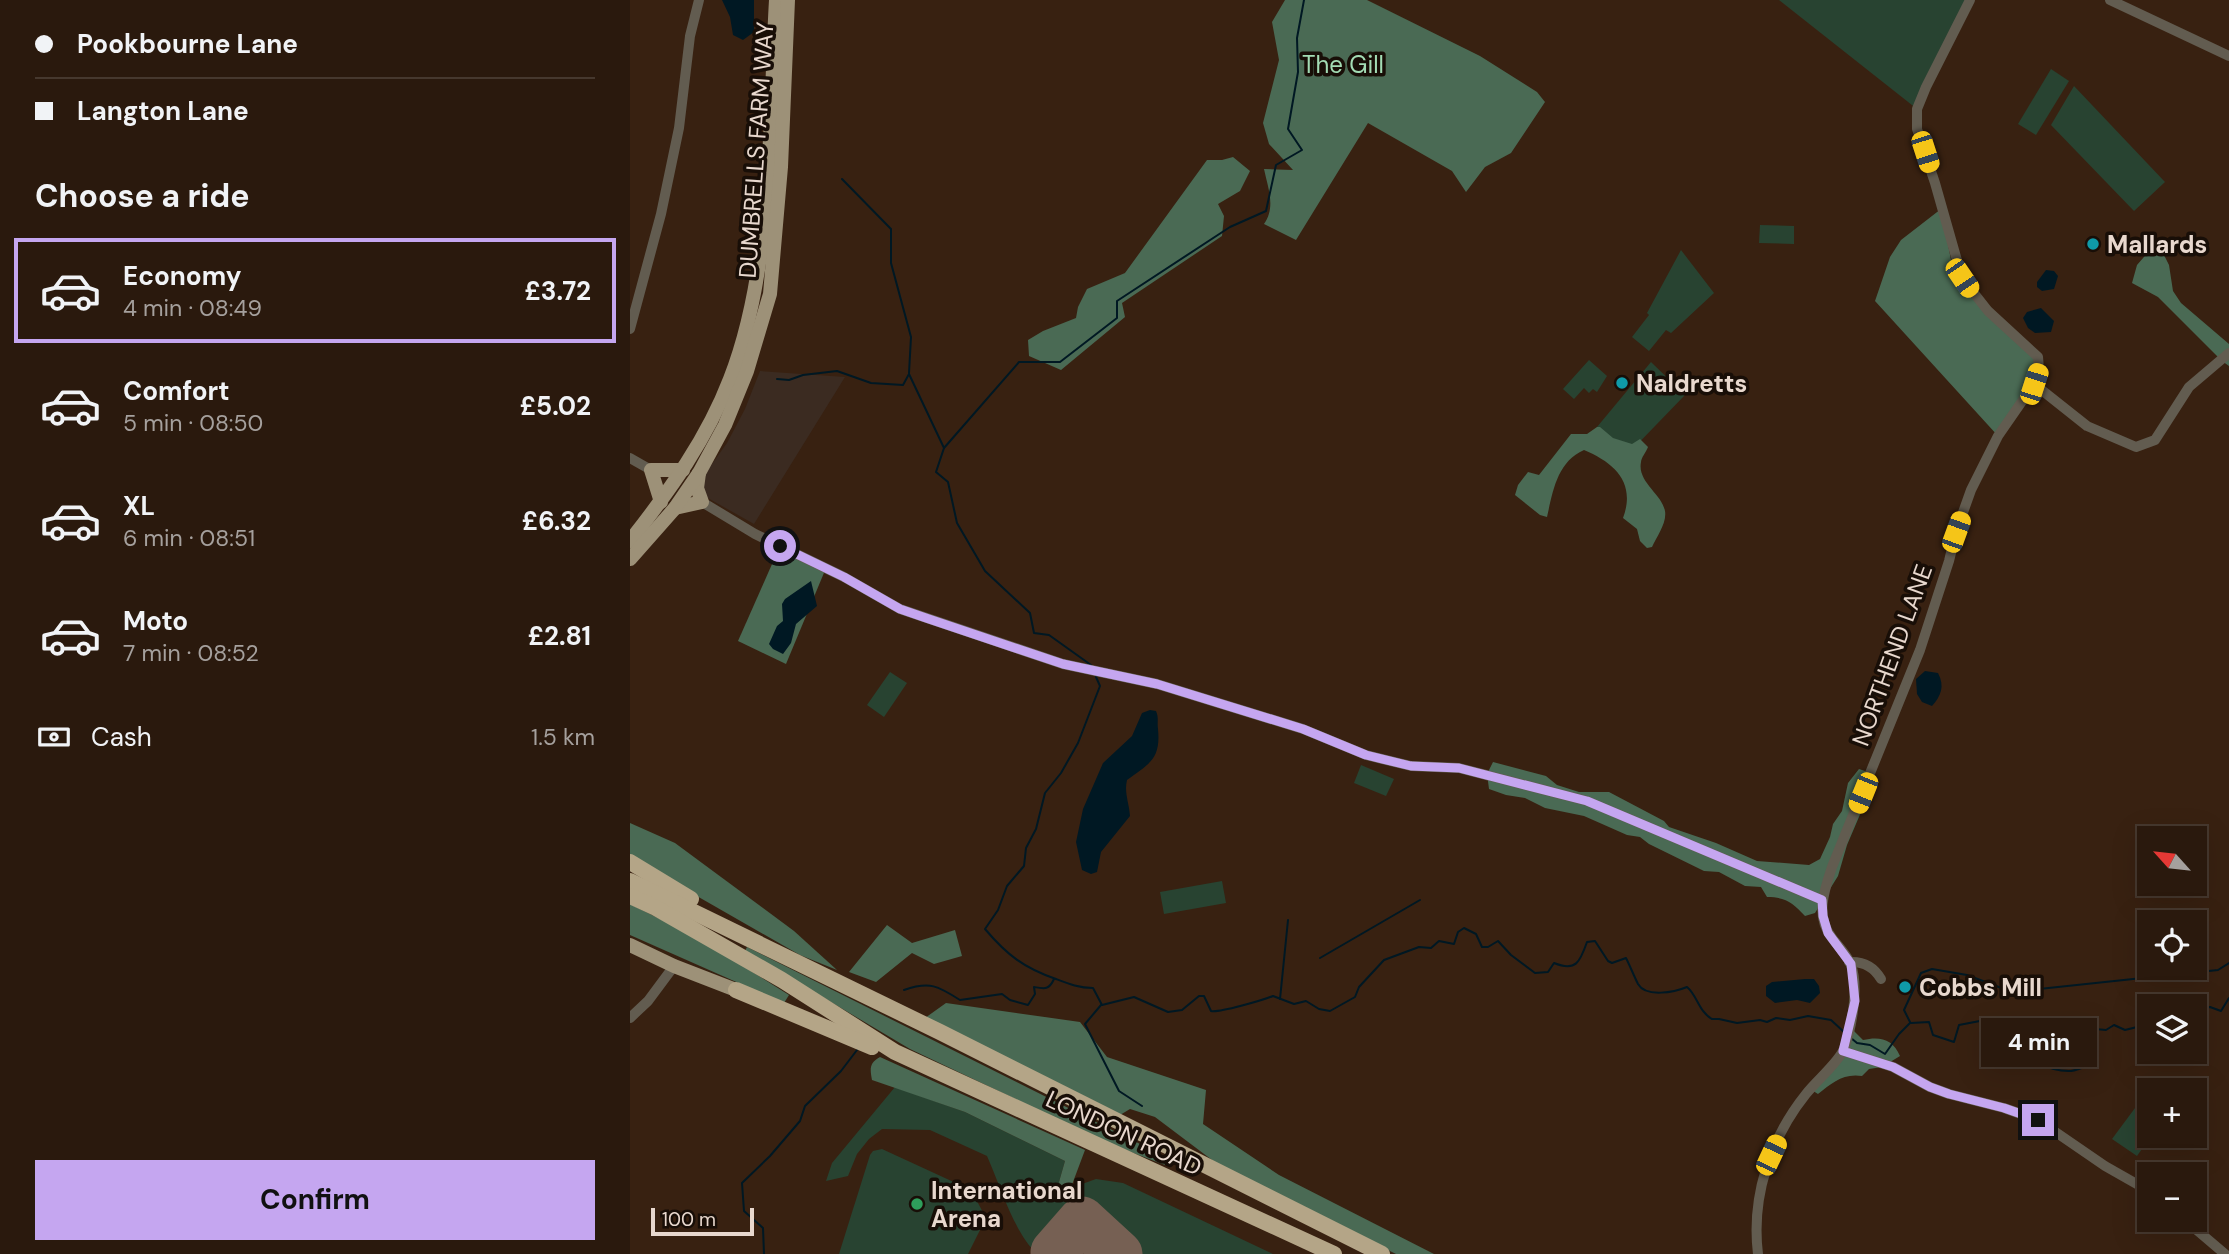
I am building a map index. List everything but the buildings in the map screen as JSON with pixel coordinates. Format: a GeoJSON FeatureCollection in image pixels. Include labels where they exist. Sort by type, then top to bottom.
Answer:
{"type":"FeatureCollection","features":[{"type":"Feature","properties":{"kind":"highway"},"geometry":{"type":"LineString","coordinates":[[630,863],[761,939],[772,951]]}},
{"type":"Feature","properties":{"kind":"highway"},"geometry":{"type":"LineString","coordinates":[[630,881],[1382,1254]]}},
{"type":"Feature","properties":{"kind":"highway"},"geometry":{"type":"LineString","coordinates":[[630,896],[782,980],[895,1052]]}},
{"type":"Feature","properties":{"kind":"highway"},"geometry":{"type":"LineString","coordinates":[[737,990],[877,1049],[895,1052]]}},
{"type":"Feature","properties":{"kind":"highway","name":"LONDON ROAD"},"geometry":{"type":"LineString","coordinates":[[895,1052],[1334,1254]]}},
{"type":"Feature","properties":{"kind":"main road","name":"DUMBRELLS FARM WAY"},"geometry":{"type":"LineString","coordinates":[[630,541],[661,502],[704,434],[731,378],[750,318],[761,245],[776,0]]}},
{"type":"Feature","properties":{"kind":"main road","name":"DUMBRELLS FARM WAY"},"geometry":{"type":"LineString","coordinates":[[630,559],[675,508],[699,473],[725,425],[747,371],[770,294],[781,167],[788,0]]}},
{"type":"Feature","properties":{"kind":"main road"},"geometry":{"type":"LineString","coordinates":[[661,502],[651,470],[683,470]]}},
{"type":"Feature","properties":{"kind":"main road"},"geometry":{"type":"LineString","coordinates":[[675,508],[702,502],[697,488],[699,473]]}},
{"type":"Feature","properties":{"kind":"main road"},"geometry":{"type":"LineString","coordinates":[[630,945],[674,966],[737,990]]}},
{"type":"Feature","properties":{"kind":"street"},"geometry":{"type":"LineString","coordinates":[[630,329],[669,177],[679,128],[690,36],[699,0]]}},
{"type":"Feature","properties":{"kind":"street"},"geometry":{"type":"LineString","coordinates":[[1970,0],[1921,98],[1917,109],[1917,129],[1962,278],[1988,312],[2038,357],[2039,369],[2034,384],[2087,426],[2136,447],[2155,440],[2189,387],[2229,353]]}},
{"type":"Feature","properties":{"kind":"street"},"geometry":{"type":"LineString","coordinates":[[2110,0],[2229,57]]}},
{"type":"Feature","properties":{"kind":"street","name":"NORTHEND LANE"},"geometry":{"type":"LineString","coordinates":[[1843,1051],[1855,1001],[1849,962],[1828,933],[1822,900],[1832,867],[1920,650],[1956,532],[1972,490],[1998,436],[2034,384]]}},
{"type":"Feature","properties":{"kind":"street"},"geometry":{"type":"LineString","coordinates":[[630,458],[651,470]]}},
{"type":"Feature","properties":{"kind":"street"},"geometry":{"type":"LineString","coordinates":[[702,502],[755,534],[844,577],[900,609],[1063,664],[1157,684],[1303,729],[1366,755],[1411,766],[1459,768],[1587,801],[1822,900]]}},
{"type":"Feature","properties":{"kind":"street"},"geometry":{"type":"LineString","coordinates":[[1849,962],[1861,962],[1871,967],[1881,979]]}},
{"type":"Feature","properties":{"kind":"street"},"geometry":{"type":"LineString","coordinates":[[630,1018],[648,1001],[674,966]]}},
{"type":"Feature","properties":{"kind":"street"},"geometry":{"type":"LineString","coordinates":[[1758,1254],[1758,1212],[1764,1175],[1771,1155],[1799,1103],[1843,1051],[1893,1067],[1949,1094],[2038,1120],[2105,1166],[2137,1184]]}},
{"type":"Feature","properties":{"kind":"street"},"geometry":{"type":"LineString","coordinates":[[2199,1232],[2225,1254]]}},
{"type":"Feature","properties":{"kind":"shaded area"},"geometry":{"type":"Polygon","coordinates":[[[760,371],[845,377],[754,524],[706,497],[702,489],[704,475],[727,443],[745,409],[760,371]]]}},
{"type":"Feature","properties":{"kind":"green space","name":"The Gill"},"geometry":{"type":"Polygon","coordinates":[[[1285,0],[1367,0],[1480,56],[1537,92],[1545,102],[1511,153],[1485,167],[1466,192],[1452,171],[1368,123],[1296,240],[1264,224],[1268,218],[1270,204],[1264,169],[1293,170],[1269,144],[1263,123],[1279,60],[1272,22],[1285,0]]]}},
{"type":"Feature","properties":{"kind":"green space"},"geometry":{"type":"Polygon","coordinates":[[[1779,0],[1970,0],[1917,109],[1779,0]]]}},
{"type":"Feature","properties":{"kind":"green space"},"geometry":{"type":"Polygon","coordinates":[[[2051,69],[2069,81],[2036,135],[2018,124],[2051,69]]]}},
{"type":"Feature","properties":{"kind":"green space"},"geometry":{"type":"Polygon","coordinates":[[[2074,86],[2165,182],[2134,211],[2051,125],[2074,86]]]}},
{"type":"Feature","properties":{"kind":"green space"},"geometry":{"type":"Polygon","coordinates":[[[1233,157],[1250,171],[1240,191],[1218,204],[1224,216],[1222,236],[1122,303],[1125,317],[1061,370],[1029,356],[1028,340],[1076,318],[1087,289],[1125,273],[1207,160],[1233,157]]]}},
{"type":"Feature","properties":{"kind":"green space"},"geometry":{"type":"Polygon","coordinates":[[[1941,209],[1955,280],[2038,357],[2039,369],[1998,436],[1875,301],[1890,257],[1901,240],[1941,209]]]}},
{"type":"Feature","properties":{"kind":"green space"},"geometry":{"type":"Polygon","coordinates":[[[1760,225],[1794,226],[1794,244],[1759,243],[1760,225]]]}},
{"type":"Feature","properties":{"kind":"green space"},"geometry":{"type":"Polygon","coordinates":[[[1681,250],[1714,293],[1671,333],[1666,330],[1649,351],[1632,337],[1649,315],[1647,313],[1681,250]]]}},
{"type":"Feature","properties":{"kind":"green space"},"geometry":{"type":"Polygon","coordinates":[[[2150,250],[2162,251],[2169,265],[2173,291],[2181,303],[2229,344],[2229,366],[2158,297],[2132,283],[2137,265],[2150,250]]]}},
{"type":"Feature","properties":{"kind":"green space"},"geometry":{"type":"Polygon","coordinates":[[[1589,360],[1607,376],[1597,392],[1593,389],[1589,393],[1584,388],[1574,399],[1563,389],[1589,360]]]}},
{"type":"Feature","properties":{"kind":"green space"},"geometry":{"type":"Polygon","coordinates":[[[1651,362],[1685,395],[1627,455],[1597,427],[1651,362]]]}},
{"type":"Feature","properties":{"kind":"green space"},"geometry":{"type":"Polygon","coordinates":[[[1597,427],[1613,438],[1632,444],[1640,439],[1648,447],[1641,460],[1641,469],[1646,482],[1665,511],[1663,525],[1652,547],[1647,548],[1640,541],[1637,529],[1623,518],[1627,494],[1620,476],[1605,461],[1584,450],[1575,455],[1562,470],[1554,488],[1547,517],[1540,515],[1515,495],[1518,485],[1528,472],[1539,475],[1571,434],[1587,434],[1597,427]]]}},
{"type":"Feature","properties":{"kind":"green space"},"geometry":{"type":"Polygon","coordinates":[[[780,546],[826,568],[786,664],[738,641],[780,546]]]}},
{"type":"Feature","properties":{"kind":"green space"},"geometry":{"type":"Polygon","coordinates":[[[890,672],[907,683],[884,717],[867,705],[890,672]]]}},
{"type":"Feature","properties":{"kind":"green space"},"geometry":{"type":"Polygon","coordinates":[[[1493,762],[1546,776],[1557,785],[1579,792],[1609,792],[1664,821],[1669,827],[1757,861],[1809,865],[1820,859],[1833,824],[1842,811],[1848,783],[1859,769],[1871,773],[1870,791],[1847,845],[1838,876],[1815,913],[1805,916],[1789,902],[1767,897],[1761,887],[1745,886],[1719,872],[1704,871],[1640,837],[1627,835],[1584,816],[1545,808],[1525,798],[1489,789],[1487,774],[1493,762]]]}},
{"type":"Feature","properties":{"kind":"green space"},"geometry":{"type":"Polygon","coordinates":[[[1361,765],[1394,779],[1386,796],[1354,783],[1361,765]]]}},
{"type":"Feature","properties":{"kind":"green space"},"geometry":{"type":"Polygon","coordinates":[[[630,823],[675,843],[794,931],[837,970],[800,955],[630,855],[630,823]]]}},
{"type":"Feature","properties":{"kind":"green space"},"geometry":{"type":"Polygon","coordinates":[[[1222,881],[1226,903],[1164,914],[1160,892],[1222,881]]]}},
{"type":"Feature","properties":{"kind":"green space"},"geometry":{"type":"Polygon","coordinates":[[[630,904],[700,939],[789,995],[784,1003],[630,935],[630,904]]]}},
{"type":"Feature","properties":{"kind":"green space"},"geometry":{"type":"Polygon","coordinates":[[[887,925],[912,943],[955,930],[962,956],[934,964],[912,953],[876,982],[849,972],[887,925]]]}},
{"type":"Feature","properties":{"kind":"green space"},"geometry":{"type":"Polygon","coordinates":[[[747,947],[1152,1150],[1167,1160],[1165,1165],[1112,1145],[910,1049],[745,951],[747,947]]]}},
{"type":"Feature","properties":{"kind":"green space"},"geometry":{"type":"Polygon","coordinates":[[[946,1003],[1080,1022],[1107,1057],[1206,1090],[1203,1124],[1279,1175],[1434,1254],[1396,1254],[1224,1169],[1155,1117],[1130,1109],[1120,1115],[925,1018],[946,1003]]]}},
{"type":"Feature","properties":{"kind":"green space"},"geometry":{"type":"Polygon","coordinates":[[[1849,1026],[1863,1040],[1875,1038],[1890,1042],[1900,1056],[1882,1067],[1869,1069],[1862,1076],[1849,1076],[1838,1080],[1818,1094],[1810,1089],[1841,1053],[1849,1026]]]}},
{"type":"Feature","properties":{"kind":"green space"},"geometry":{"type":"Polygon","coordinates":[[[880,1057],[1085,1150],[1070,1190],[1061,1190],[1059,1182],[1065,1161],[965,1112],[872,1080],[871,1067],[880,1057]]]}},
{"type":"Feature","properties":{"kind":"green space"},"geometry":{"type":"Polygon","coordinates":[[[895,1087],[965,1112],[1065,1161],[1059,1182],[1068,1204],[1082,1184],[1096,1179],[1123,1183],[1273,1254],[1119,1254],[1068,1205],[1046,1254],[1037,1254],[1014,1221],[987,1156],[930,1130],[882,1129],[869,1139],[857,1154],[848,1176],[826,1181],[832,1163],[895,1087]]]}},
{"type":"Feature","properties":{"kind":"green space"},"geometry":{"type":"Polygon","coordinates":[[[2137,1105],[2137,1148],[2143,1148],[2137,1156],[2112,1139],[2137,1105]]]}},
{"type":"Feature","properties":{"kind":"green space","name":"International Arena"},"geometry":{"type":"Polygon","coordinates":[[[882,1149],[971,1190],[986,1218],[968,1254],[839,1254],[870,1155],[873,1151],[882,1149]]]}},
{"type":"Feature","properties":{"kind":"water"},"geometry":{"type":"Polygon","coordinates":[[[722,0],[754,0],[754,32],[743,40],[733,35],[730,17],[722,0]]]}},
{"type":"Feature","properties":{"kind":"water"},"geometry":{"type":"Polygon","coordinates":[[[2046,270],[2054,271],[2058,276],[2054,289],[2042,291],[2037,287],[2037,282],[2046,270]]]}},
{"type":"Feature","properties":{"kind":"water"},"geometry":{"type":"Polygon","coordinates":[[[2041,308],[2054,321],[2051,332],[2035,333],[2028,328],[2023,318],[2027,312],[2041,308]]]}},
{"type":"Feature","properties":{"kind":"water"},"geometry":{"type":"Polygon","coordinates":[[[811,581],[817,606],[796,624],[791,643],[783,654],[769,644],[777,626],[783,621],[782,604],[811,581]]]}},
{"type":"Feature","properties":{"kind":"water"},"geometry":{"type":"Polygon","coordinates":[[[1925,671],[1938,673],[1942,687],[1932,706],[1922,702],[1917,694],[1916,679],[1925,671]]]}},
{"type":"Feature","properties":{"kind":"water"},"geometry":{"type":"Polygon","coordinates":[[[1156,711],[1158,747],[1152,760],[1127,780],[1130,816],[1101,852],[1097,872],[1091,874],[1082,870],[1076,842],[1083,809],[1103,763],[1132,736],[1142,713],[1156,711]]]}},
{"type":"Feature","properties":{"kind":"water"},"geometry":{"type":"Polygon","coordinates":[[[1814,979],[1819,986],[1820,993],[1810,1003],[1797,1000],[1775,1003],[1766,996],[1766,986],[1772,982],[1814,979]]]}},
{"type":"Feature","properties":{"kind":"waterway"},"geometry":{"type":"LineString","coordinates":[[1091,665],[1049,635],[1034,633],[1030,613],[985,571],[957,523],[948,482],[936,472],[944,448],[1019,362],[1060,362],[1117,318],[1117,301],[1230,227],[1266,211],[1276,165],[1302,150],[1288,129],[1298,72],[1297,38],[1304,0]]}},
{"type":"Feature","properties":{"kind":"waterway"},"geometry":{"type":"LineString","coordinates":[[842,179],[891,229],[891,263],[911,337],[909,373]]}},
{"type":"Feature","properties":{"kind":"waterway"},"geometry":{"type":"LineString","coordinates":[[777,379],[789,380],[803,375],[837,371],[871,383],[903,385],[909,374],[944,448]]}},
{"type":"Feature","properties":{"kind":"waterway"},"geometry":{"type":"LineString","coordinates":[[1096,677],[1100,686],[1078,743],[1061,773],[1045,793],[1036,829],[1026,848],[1024,866],[1007,886],[998,910],[985,929],[1025,965],[1070,984],[1093,988],[1102,1005]]}},
{"type":"Feature","properties":{"kind":"waterway"},"geometry":{"type":"LineString","coordinates":[[1320,958],[1420,900]]}},
{"type":"Feature","properties":{"kind":"waterway"},"geometry":{"type":"LineString","coordinates":[[1280,999],[1288,920]]}},
{"type":"Feature","properties":{"kind":"waterway"},"geometry":{"type":"LineString","coordinates":[[1102,1005],[1134,997],[1168,1012],[1182,1010],[1199,996],[1204,996],[1211,1011],[1216,1011],[1273,996],[1294,1004],[1306,1001],[1319,1009],[1330,1011],[1355,997],[1359,987],[1384,960],[1419,947],[1431,948],[1439,941],[1454,944],[1458,932],[1464,928],[1476,934],[1482,947],[1488,947],[1498,941],[1535,973],[1548,972],[1554,963],[1572,966],[1579,960],[1587,942],[1595,941],[1608,961],[1612,963],[1626,958],[1642,988],[1661,993],[1687,987],[1712,1019],[1737,1023],[1760,1020],[1767,1022],[1776,1018],[1790,1020],[1808,1016],[1831,1020],[1844,1032]]}},
{"type":"Feature","properties":{"kind":"waterway"},"geometry":{"type":"LineString","coordinates":[[1910,1022],[1904,1010],[1921,973],[1932,969],[1967,975],[2012,992],[2218,970],[2229,963]]}},
{"type":"Feature","properties":{"kind":"waterway"},"geometry":{"type":"LineString","coordinates":[[904,990],[934,986],[960,1000],[1002,994],[1010,1000],[1028,1005],[1035,994],[1034,987],[1046,988],[1054,979]]}},
{"type":"Feature","properties":{"kind":"waterway"},"geometry":{"type":"LineString","coordinates":[[2207,1008],[2221,1011],[2229,998]]}},
{"type":"Feature","properties":{"kind":"waterway"},"geometry":{"type":"LineString","coordinates":[[1101,1005],[1085,1024],[1119,1091],[1142,1106]]}},
{"type":"Feature","properties":{"kind":"waterway"},"geometry":{"type":"LineString","coordinates":[[1911,1023],[1929,1022],[1933,1035],[1954,1042],[1959,1025],[1985,1020],[1992,1025],[1995,1045],[2009,1043],[2045,1066],[2062,1071],[2071,1071],[2098,1061],[2097,1052],[2090,1039],[2095,1029],[2106,1030],[2114,1025],[2125,1030],[2137,1027]]}},
{"type":"Feature","properties":{"kind":"waterway"},"geometry":{"type":"LineString","coordinates":[[1851,1038],[1885,1054],[1910,1023]]}},
{"type":"Feature","properties":{"kind":"waterway"},"geometry":{"type":"LineString","coordinates":[[764,1254],[763,1228],[744,1211],[742,1183],[770,1156],[800,1121],[805,1106],[841,1071],[857,1050]]}},
{"type":"Feature","properties":{"kind":"runway"},"geometry":{"type":"LineString","coordinates":[[1057,1254],[1054,1252],[1082,1220],[1119,1254]]}},
{"type":"Feature","properties":{"kind":"place","name":"Mallards"},"geometry":{"type":"Point","coordinates":[2093,244]}},
{"type":"Feature","properties":{"kind":"place","name":"Naldretts"},"geometry":{"type":"Point","coordinates":[1622,383]}},
{"type":"Feature","properties":{"kind":"place","name":"Cobbs Mill"},"geometry":{"type":"Point","coordinates":[1905,987]}},
{"type":"Feature","properties":{"kind":"place","name":"International Arena"},"geometry":{"type":"Point","coordinates":[917,1204]}},
{"type":"Feature","properties":{"kind":"route"},"geometry":{"type":"LineString","coordinates":[[780,546],[844,577],[900,609],[926,618],[1063,664],[1157,684],[1303,729],[1366,755],[1411,766],[1459,768],[1587,801],[1822,900],[1828,933],[1851,964],[1855,1001],[1843,1051],[1893,1067],[1949,1094],[2038,1120]]}}]}
